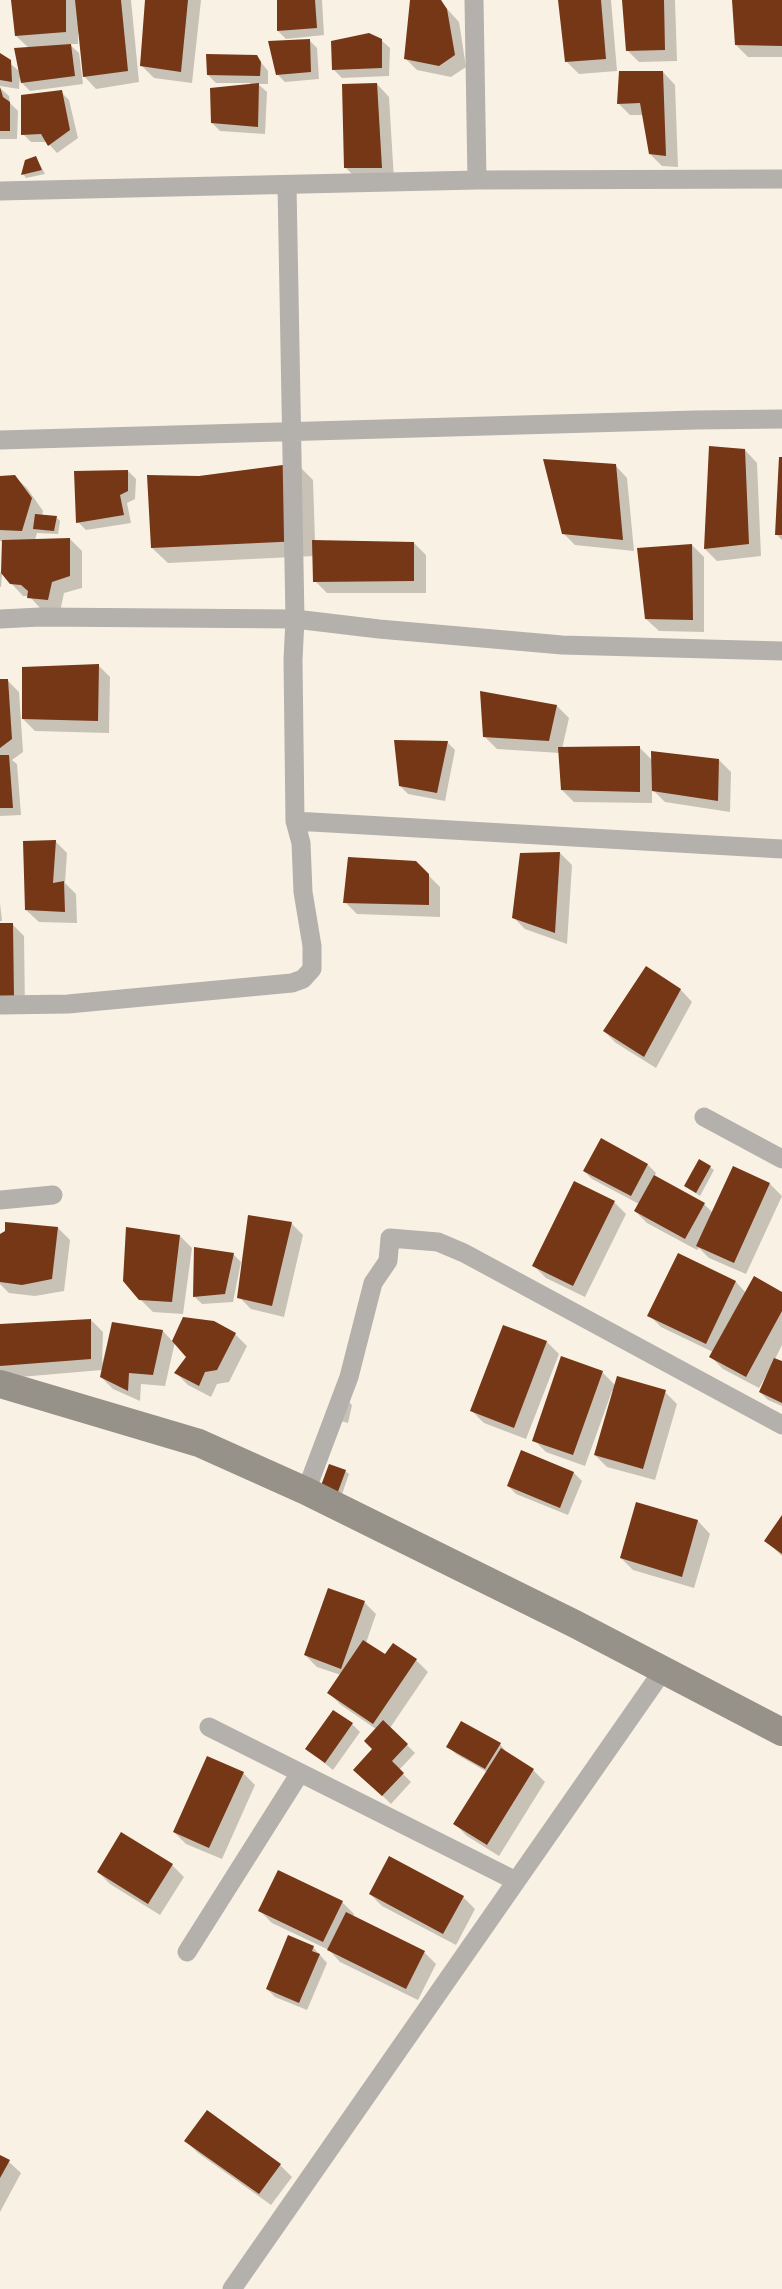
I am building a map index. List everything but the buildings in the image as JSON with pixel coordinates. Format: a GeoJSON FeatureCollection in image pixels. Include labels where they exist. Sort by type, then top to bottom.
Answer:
{"type":"FeatureCollection","features":[{"type":"Feature","properties":{"kind":"main road"},"geometry":{"type":"LineString","coordinates":[[0,1384],[199,1443],[306,1491],[664,1669],[782,1732]]}},
{"type":"Feature","properties":{"kind":"street"},"geometry":{"type":"LineString","coordinates":[[474,0],[477,180]]}},
{"type":"Feature","properties":{"kind":"street"},"geometry":{"type":"LineString","coordinates":[[0,192],[477,180],[782,179]]}},
{"type":"Feature","properties":{"kind":"street"},"geometry":{"type":"LineString","coordinates":[[0,1006],[78,1004],[292,983],[303,979],[312,969],[313,961],[304,892],[301,843],[295,820],[294,619],[287,185]]}},
{"type":"Feature","properties":{"kind":"street"},"geometry":{"type":"LineString","coordinates":[[0,440],[782,419]]}},
{"type":"Feature","properties":{"kind":"street"},"geometry":{"type":"LineString","coordinates":[[0,619],[294,619],[379,629],[562,645],[782,651]]}},
{"type":"Feature","properties":{"kind":"street"},"geometry":{"type":"LineString","coordinates":[[295,820],[782,848]]}},
{"type":"Feature","properties":{"kind":"street"},"geometry":{"type":"LineString","coordinates":[[704,1117],[782,1160]]}},
{"type":"Feature","properties":{"kind":"street"},"geometry":{"type":"LineString","coordinates":[[0,1200],[53,1195]]}},
{"type":"Feature","properties":{"kind":"street"},"geometry":{"type":"LineString","coordinates":[[306,1491],[349,1377],[373,1282],[388,1261],[390,1238],[438,1242],[464,1253],[782,1425]]}},
{"type":"Feature","properties":{"kind":"street"},"geometry":{"type":"LineString","coordinates":[[232,2289],[664,1669]]}},
{"type":"Feature","properties":{"kind":"street"},"geometry":{"type":"LineString","coordinates":[[209,1727],[516,1881]]}},
{"type":"Feature","properties":{"kind":"street"},"geometry":{"type":"LineString","coordinates":[[187,1952],[300,1773]]}}]}
